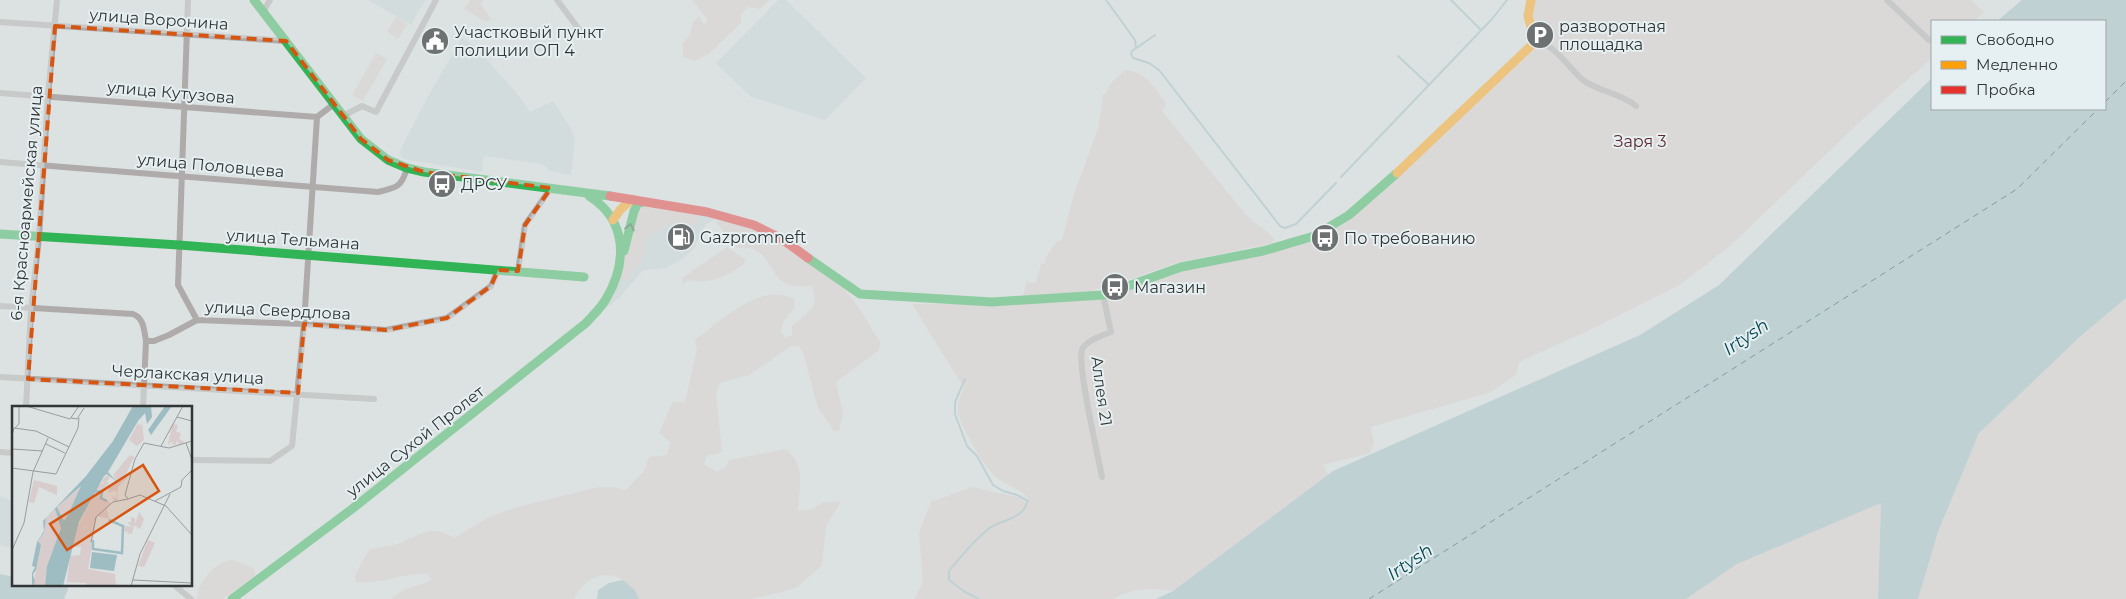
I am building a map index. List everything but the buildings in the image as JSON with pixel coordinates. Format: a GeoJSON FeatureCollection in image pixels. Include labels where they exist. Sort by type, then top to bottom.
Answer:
{"type":"FeatureCollection","features":[{"type":"Feature","properties":{"kind":"street","name":"6-я Красноармейская улица"},"geometry":{"type":"LineString","coordinates":[[26,406],[31,309],[39,238],[48,96],[57,0]]}},
{"type":"Feature","properties":{"kind":"street"},"geometry":{"type":"LineString","coordinates":[[188,0],[178,285],[198,320]]}},
{"type":"Feature","properties":{"kind":"street"},"geometry":{"type":"LineString","coordinates":[[254,0],[361,139],[388,160],[407,168],[585,194],[648,201],[707,212],[768,232],[798,249],[855,291],[867,295],[992,302],[1063,300],[1103,295],[1174,270],[1272,248],[1325,231],[1374,194],[1535,42]]}},
{"type":"Feature","properties":{"kind":"street"},"geometry":{"type":"LineString","coordinates":[[263,12],[270,0]]}},
{"type":"Feature","properties":{"kind":"street"},"geometry":{"type":"LineString","coordinates":[[343,116],[362,106],[376,112],[436,0]]}},
{"type":"Feature","properties":{"kind":"street"},"geometry":{"type":"LineString","coordinates":[[557,0],[584,36]]}},
{"type":"Feature","properties":{"kind":"street"},"geometry":{"type":"LineString","coordinates":[[1531,0],[1527,10],[1527,18],[1534,32],[1535,42]]}},
{"type":"Feature","properties":{"kind":"street"},"geometry":{"type":"LineString","coordinates":[[1886,0],[1929,40]]}},
{"type":"Feature","properties":{"kind":"street","name":"улица Воронина"},"geometry":{"type":"LineString","coordinates":[[0,22],[286,41]]}},
{"type":"Feature","properties":{"kind":"street"},"geometry":{"type":"LineString","coordinates":[[1535,42],[1547,45],[1588,83],[1629,100],[1636,106]]}},
{"type":"Feature","properties":{"kind":"street","name":"улица Кутузова"},"geometry":{"type":"LineString","coordinates":[[0,93],[317,117]]}},
{"type":"Feature","properties":{"kind":"street"},"geometry":{"type":"LineString","coordinates":[[192,460],[270,461],[292,446],[304,324],[317,117],[334,104]]}},
{"type":"Feature","properties":{"kind":"street","name":"улица Половцева"},"geometry":{"type":"LineString","coordinates":[[0,162],[378,192],[395,188],[404,181],[407,168]]}},
{"type":"Feature","properties":{"kind":"street"},"geometry":{"type":"LineString","coordinates":[[518,271],[525,226],[551,188]]}},
{"type":"Feature","properties":{"kind":"street"},"geometry":{"type":"LineString","coordinates":[[585,194],[601,203],[614,220],[621,245],[621,261]]}},
{"type":"Feature","properties":{"kind":"street"},"geometry":{"type":"LineString","coordinates":[[614,220],[620,210],[632,199]]}},
{"type":"Feature","properties":{"kind":"street","name":"улица Сухой Пролет"},"geometry":{"type":"LineString","coordinates":[[232,599],[345,514],[586,323],[607,298],[621,261],[634,211],[638,204],[648,201]]}},
{"type":"Feature","properties":{"kind":"street","name":"улица Тельмана"},"geometry":{"type":"LineString","coordinates":[[0,234],[39,238],[179,245],[584,277]]}},
{"type":"Feature","properties":{"kind":"street","name":"улица Свердлова"},"geometry":{"type":"LineString","coordinates":[[146,341],[154,341],[169,335],[198,320],[304,324],[386,330],[447,318],[491,286],[498,270]]}},
{"type":"Feature","properties":{"kind":"street","name":"Аллея 21"},"geometry":{"type":"LineString","coordinates":[[1102,477],[1081,353],[1084,347],[1095,339],[1111,332],[1103,295]]}},
{"type":"Feature","properties":{"kind":"street"},"geometry":{"type":"LineString","coordinates":[[0,306],[133,314],[139,316],[142,321],[146,341],[143,406]]}},
{"type":"Feature","properties":{"kind":"street","name":"Черлакская улица"},"geometry":{"type":"LineString","coordinates":[[0,377],[298,393],[374,399]]}},
{"type":"Feature","properties":{"kind":"street"},"geometry":{"type":"LineString","coordinates":[[175,586],[191,599]]}},
{"type":"Feature","properties":{"kind":"highlighted area"},"geometry":{"type":"Polygon","coordinates":[[[55,26],[286,41],[361,139],[388,160],[424,172],[551,188],[525,225],[518,271],[498,270],[491,286],[447,318],[386,330],[304,324],[298,393],[28,379],[55,26]]]}},
{"type":"Feature","properties":{"kind":"shaded area"},"geometry":{"type":"Polygon","coordinates":[[[368,0],[425,0],[411,25],[368,0]]]}},
{"type":"Feature","properties":{"kind":"shaded area"},"geometry":{"type":"Polygon","coordinates":[[[778,0],[786,0],[866,78],[825,120],[751,97],[716,63],[778,0]]]}},
{"type":"Feature","properties":{"kind":"shaded area"},"geometry":{"type":"Polygon","coordinates":[[[462,38],[475,46],[519,96],[530,112],[553,101],[570,127],[575,139],[571,175],[550,171],[542,164],[484,156],[482,172],[404,159],[399,153],[426,100],[462,38]]]}},
{"type":"Feature","properties":{"kind":"shaded area"},"geometry":{"type":"Polygon","coordinates":[[[698,214],[721,217],[706,224],[694,248],[685,257],[666,268],[643,270],[620,297],[603,310],[620,279],[642,261],[646,238],[666,225],[695,223],[698,214]]]}},
{"type":"Feature","properties":{"kind":"shaded area"},"geometry":{"type":"Polygon","coordinates":[[[0,496],[12,501],[12,548],[0,545],[0,496]]]}},
{"type":"Feature","properties":{"kind":"green space"},"geometry":{"type":"Polygon","coordinates":[[[470,0],[483,0],[481,4],[491,19],[486,22],[464,9],[470,0]]]}},
{"type":"Feature","properties":{"kind":"green space"},"geometry":{"type":"Polygon","coordinates":[[[692,0],[769,0],[760,9],[748,7],[741,14],[741,23],[710,53],[695,61],[683,57],[683,43],[690,35],[693,22],[699,17],[706,24],[708,20],[692,0]]]}},
{"type":"Feature","properties":{"kind":"green space","name":"Заря 3"},"geometry":{"type":"Polygon","coordinates":[[[1533,0],[1971,0],[1984,12],[1975,20],[1931,20],[1931,59],[1865,117],[1731,245],[1681,284],[1596,327],[1519,362],[1516,375],[1491,392],[1371,427],[1374,443],[1370,453],[1323,465],[1328,475],[1173,591],[1157,589],[1134,591],[1113,599],[915,599],[923,582],[919,533],[931,502],[972,487],[1017,497],[1030,504],[1025,495],[992,473],[974,447],[963,427],[958,411],[958,405],[964,388],[912,304],[968,304],[1097,299],[1180,271],[1253,257],[1319,239],[1371,201],[1546,39],[1532,24],[1533,0]]]}},
{"type":"Feature","properties":{"kind":"green space"},"geometry":{"type":"Polygon","coordinates":[[[396,17],[407,24],[398,39],[387,32],[396,17]]]}},
{"type":"Feature","properties":{"kind":"green space"},"geometry":{"type":"Polygon","coordinates":[[[376,53],[387,59],[363,101],[352,95],[376,53]]]}},
{"type":"Feature","properties":{"kind":"green space"},"geometry":{"type":"Polygon","coordinates":[[[1125,70],[1139,74],[1154,86],[1166,104],[1162,111],[1245,214],[1269,233],[1275,241],[1269,244],[1176,263],[1096,289],[1093,292],[1023,297],[1026,282],[1036,283],[1041,264],[1045,264],[1045,259],[1057,241],[1062,240],[1074,194],[1099,126],[1103,94],[1106,94],[1111,83],[1125,70]]]}},
{"type":"Feature","properties":{"kind":"green space"},"geometry":{"type":"Polygon","coordinates":[[[644,203],[698,214],[697,222],[692,225],[666,225],[647,238],[642,261],[623,281],[620,279],[635,212],[644,203]]]}},
{"type":"Feature","properties":{"kind":"green space"},"geometry":{"type":"Polygon","coordinates":[[[715,221],[731,221],[767,234],[842,286],[861,311],[881,344],[878,351],[836,382],[843,414],[839,431],[834,431],[818,408],[803,352],[798,346],[791,346],[749,375],[720,383],[716,394],[722,451],[718,454],[707,455],[704,464],[717,472],[726,467],[729,460],[785,449],[792,455],[799,469],[798,511],[813,509],[822,503],[841,501],[826,527],[822,565],[796,588],[748,599],[639,599],[625,581],[608,575],[590,580],[582,587],[575,596],[575,599],[391,599],[405,589],[428,582],[431,579],[428,574],[419,574],[375,582],[356,582],[355,575],[369,550],[397,544],[424,532],[431,531],[446,533],[454,538],[487,518],[517,507],[599,487],[613,487],[626,490],[644,471],[649,457],[667,455],[670,442],[659,433],[673,402],[685,402],[697,349],[695,340],[728,314],[754,299],[768,295],[781,295],[794,299],[795,307],[783,322],[781,332],[786,338],[792,335],[792,326],[813,305],[814,294],[812,286],[791,286],[782,281],[762,255],[756,250],[737,248],[715,221]]]}},
{"type":"Feature","properties":{"kind":"green space"},"geometry":{"type":"Polygon","coordinates":[[[727,247],[745,259],[744,264],[712,280],[690,280],[682,284],[682,278],[727,247]]]}},
{"type":"Feature","properties":{"kind":"green space"},"geometry":{"type":"Polygon","coordinates":[[[2126,298],[2126,599],[1918,599],[1938,532],[1979,433],[2082,335],[2126,298]]]}},
{"type":"Feature","properties":{"kind":"green space"},"geometry":{"type":"Polygon","coordinates":[[[1881,502],[1878,599],[1686,599],[1737,564],[1881,502]]]}},
{"type":"Feature","properties":{"kind":"green space"},"geometry":{"type":"Polygon","coordinates":[[[232,560],[254,568],[255,576],[223,599],[197,599],[200,586],[208,574],[220,564],[232,560]]]}},
{"type":"Feature","properties":{"kind":"water","name":"Irtysh"},"geometry":{"type":"Polygon","coordinates":[[[2022,0],[2126,0],[2126,298],[2082,335],[1979,433],[1938,532],[1918,599],[1878,599],[1881,503],[1737,564],[1686,599],[1156,599],[1173,591],[1333,471],[1640,335],[1719,285],[1931,79],[1931,110],[2106,110],[2106,20],[1998,20],[2022,0]]]}},
{"type":"Feature","properties":{"kind":"water"},"geometry":{"type":"Polygon","coordinates":[[[0,574],[12,577],[12,586],[67,586],[68,590],[64,598],[66,599],[0,599],[0,574]]]}},
{"type":"Feature","properties":{"kind":"water"},"geometry":{"type":"Polygon","coordinates":[[[623,580],[635,590],[639,599],[597,599],[598,590],[609,583],[623,580]]]}},
{"type":"Feature","properties":{"kind":"waterway"},"geometry":{"type":"LineString","coordinates":[[1106,0],[1135,40],[1136,48]]}},
{"type":"Feature","properties":{"kind":"waterway"},"geometry":{"type":"LineString","coordinates":[[1451,0],[1481,30]]}},
{"type":"Feature","properties":{"kind":"waterway"},"geometry":{"type":"LineString","coordinates":[[1341,177],[1492,19],[1507,0]]}},
{"type":"Feature","properties":{"kind":"waterway"},"geometry":{"type":"LineString","coordinates":[[1155,35],[1132,51],[1133,58],[1149,63],[1159,70],[1280,226],[1285,228],[1296,224],[1336,183]]}},
{"type":"Feature","properties":{"kind":"waterway"},"geometry":{"type":"LineString","coordinates":[[1398,56],[1429,85]]}},
{"type":"Feature","properties":{"kind":"waterway"},"geometry":{"type":"LineString","coordinates":[[965,379],[955,402],[955,414],[967,446],[977,456],[993,485],[1028,501],[1020,513],[987,530],[967,549],[949,571],[949,580],[965,592],[979,599]]}},
{"type":"Feature","properties":{"kind":"ferry route"},"geometry":{"type":"LineString","coordinates":[[2106,101],[2126,81]]}},
{"type":"Feature","properties":{"kind":"ferry route"},"geometry":{"type":"LineString","coordinates":[[1369,599],[2017,189],[2097,110]]}},
{"type":"Feature","properties":{"kind":"traffic: fast"},"geometry":{"type":"LineString","coordinates":[[254,0],[361,139],[388,160],[407,168],[424,172],[610,196]]}},
{"type":"Feature","properties":{"kind":"traffic: fast"},"geometry":{"type":"LineString","coordinates":[[808,258],[860,294],[992,302],[1103,295],[1181,267],[1263,251],[1314,236],[1349,215],[1397,173]]}},
{"type":"Feature","properties":{"kind":"traffic: fast"},"geometry":{"type":"LineString","coordinates":[[232,599],[352,509],[586,323],[597,311],[606,299],[618,271],[620,243],[617,229],[611,217],[602,206],[589,196]]}},
{"type":"Feature","properties":{"kind":"traffic: fast"},"geometry":{"type":"LineString","coordinates":[[624,251],[634,211],[638,203],[644,202]]}},
{"type":"Feature","properties":{"kind":"traffic: fast"},"geometry":{"type":"LineString","coordinates":[[0,234],[179,245],[584,277]]}},
{"type":"Feature","properties":{"kind":"traffic: slow"},"geometry":{"type":"LineString","coordinates":[[1397,173],[1535,42],[1528,16],[1531,0]]}},
{"type":"Feature","properties":{"kind":"traffic: slow"},"geometry":{"type":"LineString","coordinates":[[613,220],[620,210],[632,199]]}},
{"type":"Feature","properties":{"kind":"traffic: jam"},"geometry":{"type":"LineString","coordinates":[[610,196],[707,212],[754,225],[782,239],[808,258]]}},
{"type":"Feature","properties":{"kind":"place","name":"разворотная площадка"},"geometry":{"type":"Point","coordinates":[1540,35]}},
{"type":"Feature","properties":{"kind":"place","name":"Участковый пункт полиции ОП 4"},"geometry":{"type":"Point","coordinates":[435,41]}},
{"type":"Feature","properties":{"kind":"place","name":"ДРСУ"},"geometry":{"type":"Point","coordinates":[442,184]}},
{"type":"Feature","properties":{"kind":"place","name":"Gazpromneft"},"geometry":{"type":"Point","coordinates":[681,237]}},
{"type":"Feature","properties":{"kind":"place","name":"По требованию"},"geometry":{"type":"Point","coordinates":[1325,238]}},
{"type":"Feature","properties":{"kind":"place","name":"Магазин"},"geometry":{"type":"Point","coordinates":[1115,287]}}]}
